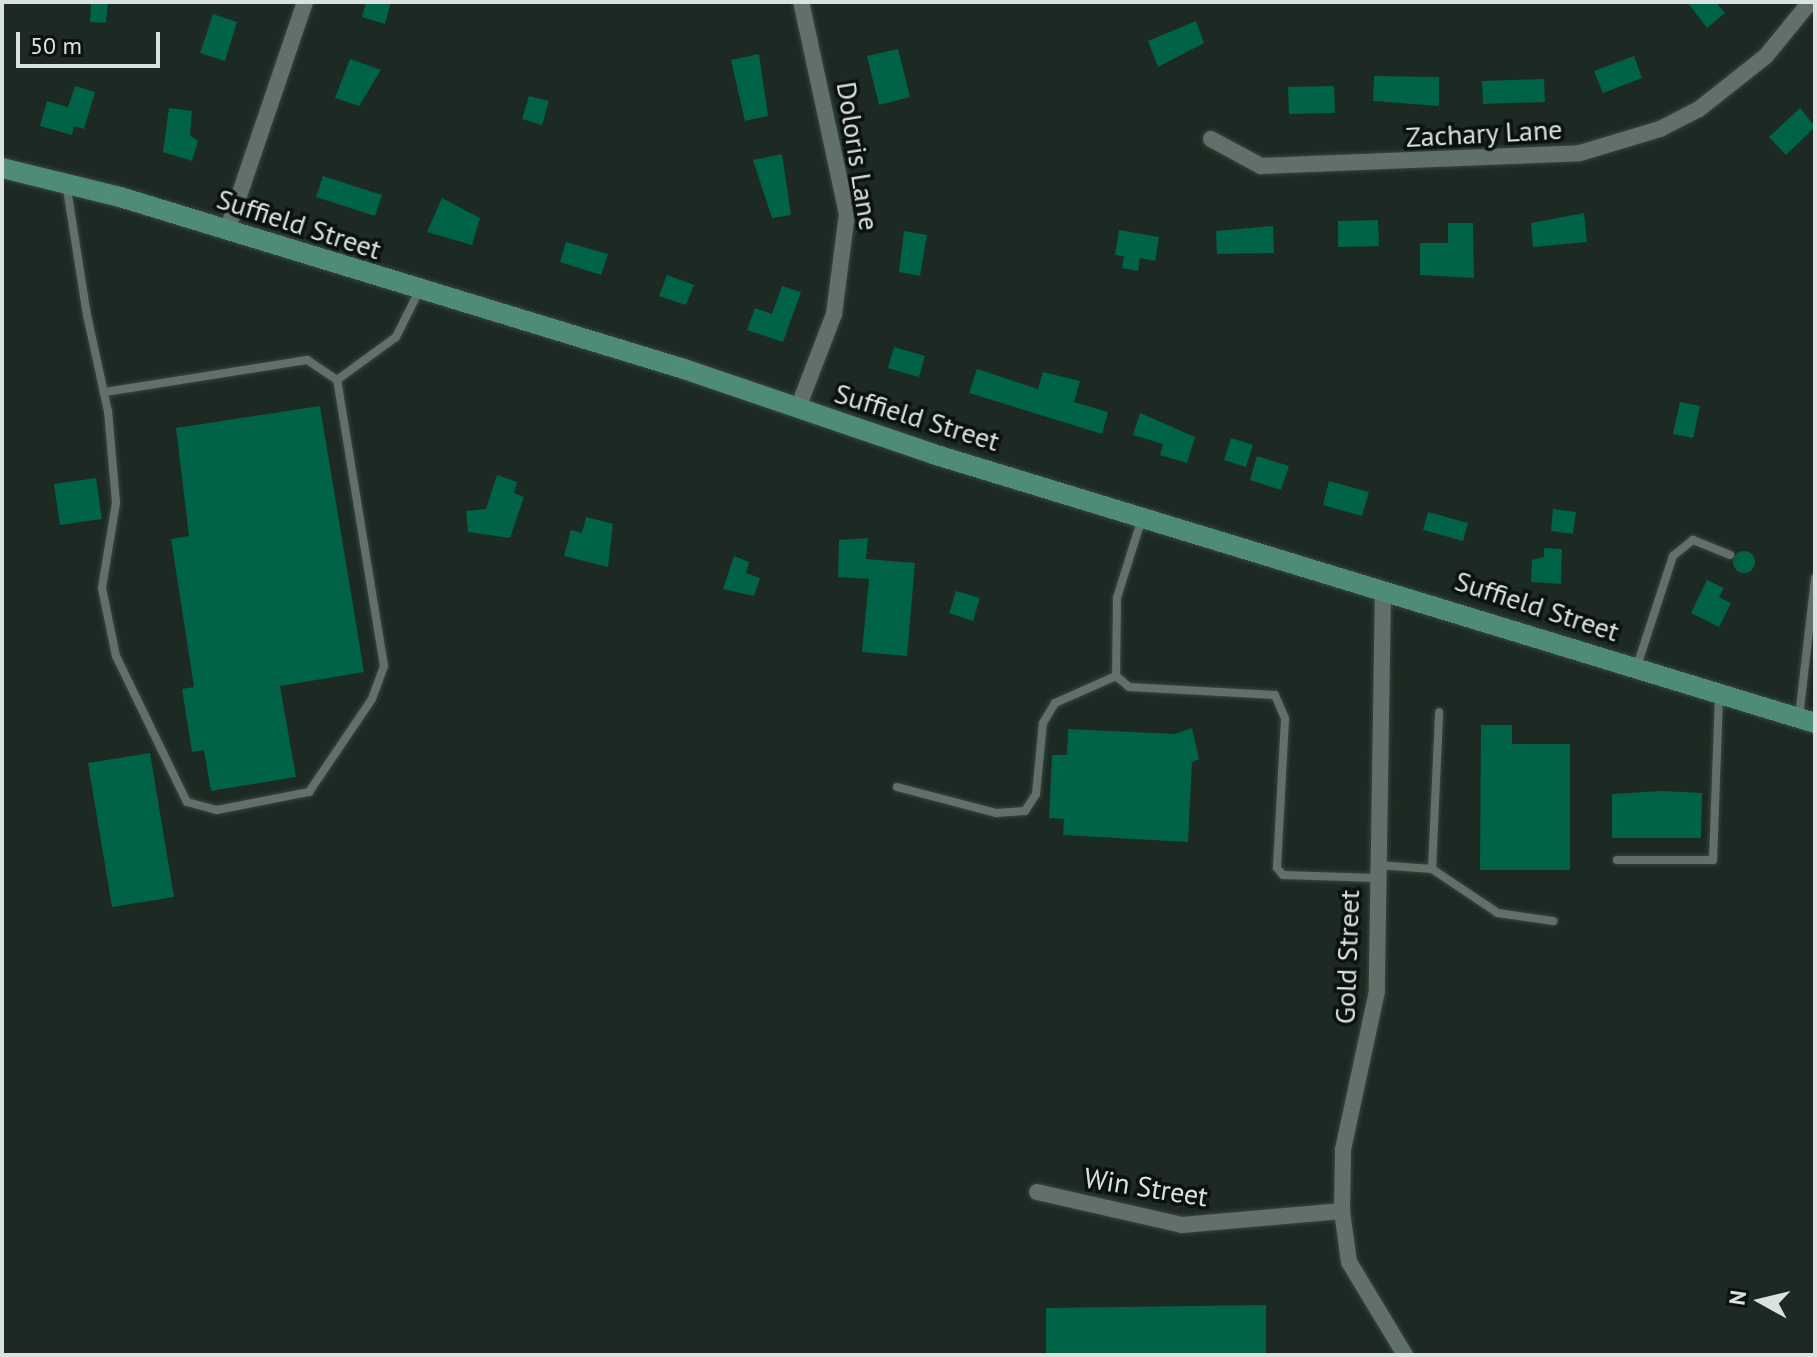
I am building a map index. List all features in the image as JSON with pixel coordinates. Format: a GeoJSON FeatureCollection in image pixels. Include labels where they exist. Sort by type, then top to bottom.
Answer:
{"type":"FeatureCollection","features":[{"type":"Feature","properties":{"kind":"main road","name":"Suffield Street"},"geometry":{"type":"LineString","coordinates":[[2,168],[67,189],[120,197],[1807,720]]}},
{"type":"Feature","properties":{"kind":"street"},"geometry":{"type":"LineString","coordinates":[[227,231],[305,2]]}},
{"type":"Feature","properties":{"kind":"street","name":"Doloris Lane"},"geometry":{"type":"LineString","coordinates":[[798,408],[834,314],[847,214],[801,2]]}},
{"type":"Feature","properties":{"kind":"street","name":"Zachary Lane"},"geometry":{"type":"LineString","coordinates":[[1211,139],[1261,166],[1580,153],[1660,129],[1699,109],[1766,56],[1810,2]]}},
{"type":"Feature","properties":{"kind":"street","name":"Gold Street"},"geometry":{"type":"LineString","coordinates":[[1383,590],[1376,871],[1377,991],[1343,1150],[1342,1211],[1349,1262],[1405,1355]]}},
{"type":"Feature","properties":{"kind":"street","name":"Win Street"},"geometry":{"type":"LineString","coordinates":[[1037,1192],[1182,1225],[1342,1211]]}},
{"type":"Feature","properties":{"kind":"lane"},"geometry":{"type":"LineString","coordinates":[[67,189],[104,392],[116,503],[102,588],[116,656],[153,726],[172,783],[187,802],[217,810],[309,792],[372,699],[384,666],[337,380],[307,360],[104,392]]}},
{"type":"Feature","properties":{"kind":"lane"},"geometry":{"type":"LineString","coordinates":[[337,380],[396,337],[419,291]]}},
{"type":"Feature","properties":{"kind":"lane"},"geometry":{"type":"LineString","coordinates":[[1116,676],[1117,598],[1144,514]]}},
{"type":"Feature","properties":{"kind":"lane"},"geometry":{"type":"LineString","coordinates":[[1636,667],[1673,556],[1693,540],[1730,555]]}},
{"type":"Feature","properties":{"kind":"lane"},"geometry":{"type":"LineString","coordinates":[[1807,720],[1815,578]]}},
{"type":"Feature","properties":{"kind":"lane"},"geometry":{"type":"LineString","coordinates":[[897,787],[996,813],[1025,811],[1036,794],[1043,723],[1055,703],[1116,676]]}},
{"type":"Feature","properties":{"kind":"lane"},"geometry":{"type":"LineString","coordinates":[[1116,676],[1129,687],[1275,695],[1285,719],[1277,868],[1283,875],[1432,869],[1498,913],[1553,921]]}},
{"type":"Feature","properties":{"kind":"lane"},"geometry":{"type":"LineString","coordinates":[[1617,860],[1713,860],[1719,693]]}},
{"type":"Feature","properties":{"kind":"lane"},"geometry":{"type":"LineString","coordinates":[[1432,869],[1439,712]]}},
{"type":"Feature","properties":{"kind":"building"},"geometry":{"type":"Polygon","coordinates":[[[91,2],[108,2],[106,23],[90,22],[91,2]]]}},
{"type":"Feature","properties":{"kind":"building"},"geometry":{"type":"Polygon","coordinates":[[[366,2],[391,2],[385,24],[362,17],[366,2]]]}},
{"type":"Feature","properties":{"kind":"building"},"geometry":{"type":"Polygon","coordinates":[[[1687,2],[1716,2],[1725,13],[1707,28],[1687,2]]]}},
{"type":"Feature","properties":{"kind":"building"},"geometry":{"type":"Polygon","coordinates":[[[213,14],[237,22],[225,61],[200,53],[213,14]]]}},
{"type":"Feature","properties":{"kind":"building"},"geometry":{"type":"Polygon","coordinates":[[[1196,21],[1204,43],[1158,67],[1148,41],[1196,21]]]}},
{"type":"Feature","properties":{"kind":"building"},"geometry":{"type":"Polygon","coordinates":[[[898,49],[910,97],[879,105],[867,56],[898,49]]]}},
{"type":"Feature","properties":{"kind":"building"},"geometry":{"type":"Polygon","coordinates":[[[759,54],[768,116],[745,121],[731,60],[759,54]]]}},
{"type":"Feature","properties":{"kind":"building"},"geometry":{"type":"Polygon","coordinates":[[[1634,56],[1642,78],[1603,93],[1594,71],[1634,56]]]}},
{"type":"Feature","properties":{"kind":"building"},"geometry":{"type":"Polygon","coordinates":[[[350,59],[381,70],[359,106],[335,98],[350,59]]]}},
{"type":"Feature","properties":{"kind":"building"},"geometry":{"type":"Polygon","coordinates":[[[1374,76],[1439,77],[1439,106],[1373,101],[1374,76]]]}},
{"type":"Feature","properties":{"kind":"building"},"geometry":{"type":"Polygon","coordinates":[[[1544,79],[1545,102],[1483,104],[1482,81],[1544,79]]]}},
{"type":"Feature","properties":{"kind":"building"},"geometry":{"type":"Polygon","coordinates":[[[75,86],[95,92],[84,129],[74,126],[72,135],[40,126],[47,101],[68,107],[75,86]]]}},
{"type":"Feature","properties":{"kind":"building"},"geometry":{"type":"Polygon","coordinates":[[[1334,86],[1335,113],[1289,114],[1288,87],[1334,86]]]}},
{"type":"Feature","properties":{"kind":"building"},"geometry":{"type":"Polygon","coordinates":[[[529,96],[549,101],[542,125],[522,119],[529,96]]]}},
{"type":"Feature","properties":{"kind":"building"},"geometry":{"type":"Polygon","coordinates":[[[169,108],[192,111],[190,135],[198,141],[192,161],[163,152],[169,108]]]}},
{"type":"Feature","properties":{"kind":"building"},"geometry":{"type":"Polygon","coordinates":[[[1800,108],[1815,127],[1786,155],[1769,137],[1800,108]]]}},
{"type":"Feature","properties":{"kind":"building"},"geometry":{"type":"Polygon","coordinates":[[[782,154],[791,215],[772,218],[753,160],[782,154]]]}},
{"type":"Feature","properties":{"kind":"building"},"geometry":{"type":"Polygon","coordinates":[[[323,176],[382,195],[375,216],[316,197],[323,176]]]}},
{"type":"Feature","properties":{"kind":"building"},"geometry":{"type":"Polygon","coordinates":[[[442,198],[480,218],[472,245],[427,232],[442,198]]]}},
{"type":"Feature","properties":{"kind":"building"},"geometry":{"type":"Polygon","coordinates":[[[1584,213],[1587,242],[1533,247],[1531,223],[1584,213]]]}},
{"type":"Feature","properties":{"kind":"building"},"geometry":{"type":"Polygon","coordinates":[[[1378,220],[1379,246],[1338,247],[1338,221],[1378,220]]]}},
{"type":"Feature","properties":{"kind":"building"},"geometry":{"type":"Polygon","coordinates":[[[1448,223],[1473,223],[1474,278],[1420,275],[1420,243],[1448,243],[1448,223]]]}},
{"type":"Feature","properties":{"kind":"building"},"geometry":{"type":"Polygon","coordinates":[[[1273,226],[1274,253],[1217,254],[1216,231],[1273,226]]]}},
{"type":"Feature","properties":{"kind":"building"},"geometry":{"type":"Polygon","coordinates":[[[1119,230],[1159,237],[1155,261],[1140,258],[1138,271],[1122,268],[1124,256],[1115,255],[1119,230]]]}},
{"type":"Feature","properties":{"kind":"building"},"geometry":{"type":"Polygon","coordinates":[[[904,231],[927,235],[920,276],[899,272],[904,231]]]}},
{"type":"Feature","properties":{"kind":"building"},"geometry":{"type":"Polygon","coordinates":[[[566,242],[608,254],[601,275],[560,262],[566,242]]]}},
{"type":"Feature","properties":{"kind":"building"},"geometry":{"type":"Polygon","coordinates":[[[667,275],[694,285],[686,305],[659,296],[667,275]]]}},
{"type":"Feature","properties":{"kind":"building"},"geometry":{"type":"Polygon","coordinates":[[[782,286],[801,292],[783,342],[747,330],[755,308],[772,314],[782,286]]]}},
{"type":"Feature","properties":{"kind":"building"},"geometry":{"type":"Polygon","coordinates":[[[894,347],[925,356],[919,377],[888,368],[894,347]]]}},
{"type":"Feature","properties":{"kind":"building"},"geometry":{"type":"Polygon","coordinates":[[[977,369],[1038,389],[1043,372],[1080,381],[1074,402],[1108,412],[1102,434],[969,393],[977,369]]]}},
{"type":"Feature","properties":{"kind":"building"},"geometry":{"type":"Polygon","coordinates":[[[1680,402],[1700,406],[1693,438],[1673,434],[1680,402]]]}},
{"type":"Feature","properties":{"kind":"building"},"geometry":{"type":"Polygon","coordinates":[[[320,406],[364,672],[280,686],[296,777],[211,791],[204,750],[192,752],[182,689],[194,687],[171,539],[189,536],[176,428],[320,406]]]}},
{"type":"Feature","properties":{"kind":"building"},"geometry":{"type":"Polygon","coordinates":[[[1140,413],[1195,437],[1187,463],[1160,455],[1163,444],[1133,435],[1140,413]]]}},
{"type":"Feature","properties":{"kind":"building"},"geometry":{"type":"Polygon","coordinates":[[[1231,438],[1253,445],[1246,467],[1224,460],[1231,438]]]}},
{"type":"Feature","properties":{"kind":"building"},"geometry":{"type":"Polygon","coordinates":[[[1257,456],[1289,466],[1281,490],[1250,480],[1257,456]]]}},
{"type":"Feature","properties":{"kind":"building"},"geometry":{"type":"Polygon","coordinates":[[[497,475],[517,482],[514,493],[524,497],[510,538],[468,532],[466,511],[486,509],[497,475]]]}},
{"type":"Feature","properties":{"kind":"building"},"geometry":{"type":"Polygon","coordinates":[[[96,478],[102,519],[60,525],[54,484],[96,478]]]}},
{"type":"Feature","properties":{"kind":"building"},"geometry":{"type":"Polygon","coordinates":[[[1329,481],[1369,492],[1362,516],[1323,505],[1329,481]]]}},
{"type":"Feature","properties":{"kind":"building"},"geometry":{"type":"Polygon","coordinates":[[[1553,509],[1576,512],[1573,534],[1551,531],[1553,509]]]}},
{"type":"Feature","properties":{"kind":"building"},"geometry":{"type":"Polygon","coordinates":[[[1428,512],[1468,523],[1463,541],[1423,530],[1428,512]]]}},
{"type":"Feature","properties":{"kind":"building"},"geometry":{"type":"Polygon","coordinates":[[[586,517],[613,524],[608,567],[564,556],[571,530],[582,533],[586,517]]]}},
{"type":"Feature","properties":{"kind":"building"},"geometry":{"type":"Polygon","coordinates":[[[868,538],[866,559],[915,563],[907,656],[862,652],[869,579],[838,577],[839,540],[868,538]]]}},
{"type":"Feature","properties":{"kind":"building"},"geometry":{"type":"Polygon","coordinates":[[[1544,548],[1562,549],[1561,584],[1531,582],[1532,560],[1544,557],[1544,548]]]}},
{"type":"Feature","properties":{"kind":"building"},"geometry":{"type":"Polygon","coordinates":[[[1740,551],[1748,551],[1755,562],[1748,573],[1740,573],[1733,566],[1733,558],[1740,551]]]}},
{"type":"Feature","properties":{"kind":"building"},"geometry":{"type":"Polygon","coordinates":[[[734,556],[749,562],[746,573],[760,578],[754,596],[723,589],[734,556]]]}},
{"type":"Feature","properties":{"kind":"building"},"geometry":{"type":"Polygon","coordinates":[[[1707,580],[1724,588],[1719,597],[1731,603],[1719,627],[1691,613],[1707,580]]]}},
{"type":"Feature","properties":{"kind":"building"},"geometry":{"type":"Polygon","coordinates":[[[956,591],[980,598],[973,621],[949,613],[956,591]]]}},
{"type":"Feature","properties":{"kind":"building"},"geometry":{"type":"Polygon","coordinates":[[[1481,725],[1512,725],[1512,744],[1570,744],[1570,870],[1480,870],[1481,725]]]}},
{"type":"Feature","properties":{"kind":"building"},"geometry":{"type":"Polygon","coordinates":[[[1192,728],[1199,759],[1192,762],[1188,842],[1063,835],[1064,819],[1049,818],[1052,755],[1067,755],[1068,729],[1175,734],[1192,728]]]}},
{"type":"Feature","properties":{"kind":"building"},"geometry":{"type":"Polygon","coordinates":[[[150,753],[174,897],[112,907],[88,763],[150,753]]]}},
{"type":"Feature","properties":{"kind":"building"},"geometry":{"type":"Polygon","coordinates":[[[1662,791],[1702,793],[1701,838],[1612,838],[1612,794],[1662,791]]]}},
{"type":"Feature","properties":{"kind":"building"},"geometry":{"type":"Polygon","coordinates":[[[1266,1305],[1266,1355],[1046,1355],[1046,1308],[1266,1305]]]}}]}
